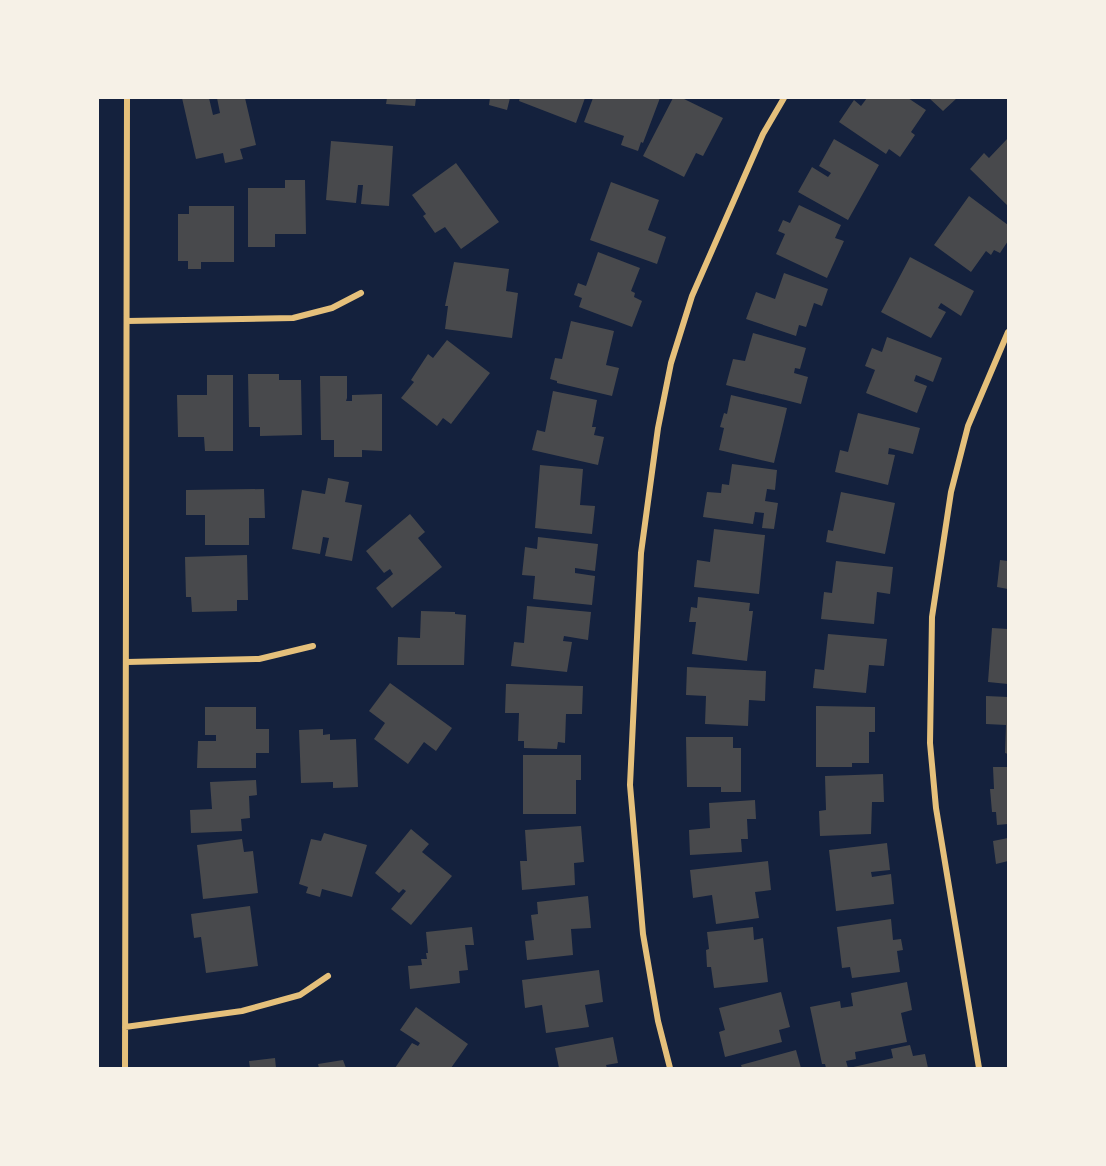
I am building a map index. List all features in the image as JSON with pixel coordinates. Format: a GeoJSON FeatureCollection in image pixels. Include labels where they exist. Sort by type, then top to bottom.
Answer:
{"type":"FeatureCollection","features":[{"type":"Feature","properties":{"kind":"street"},"geometry":{"type":"LineString","coordinates":[[124,1068],[128,98]]}},
{"type":"Feature","properties":{"kind":"street"},"geometry":{"type":"LineString","coordinates":[[670,1068],[658,1021],[643,934],[630,785],[641,553],[658,428],[671,363],[689,307],[763,134],[784,98]]}},
{"type":"Feature","properties":{"kind":"street"},"geometry":{"type":"LineString","coordinates":[[127,321],[293,318],[332,308],[361,292]]}},
{"type":"Feature","properties":{"kind":"street"},"geometry":{"type":"LineString","coordinates":[[979,1068],[936,808],[930,743],[932,617],[951,492],[968,426],[1008,332]]}},
{"type":"Feature","properties":{"kind":"street"},"geometry":{"type":"LineString","coordinates":[[127,662],[259,659],[313,645]]}},
{"type":"Feature","properties":{"kind":"street"},"geometry":{"type":"LineString","coordinates":[[125,1027],[242,1011],[300,995],[328,976]]}},
{"type":"Feature","properties":{"kind":"building"},"geometry":{"type":"Polygon","coordinates":[[[182,98],[209,98],[213,115],[220,113],[217,98],[245,98],[256,145],[240,149],[243,159],[225,163],[223,153],[196,159],[182,98]]]}},
{"type":"Feature","properties":{"kind":"building"},"geometry":{"type":"Polygon","coordinates":[[[387,98],[416,98],[415,106],[386,104],[387,98]]]}},
{"type":"Feature","properties":{"kind":"building"},"geometry":{"type":"Polygon","coordinates":[[[490,98],[510,98],[507,110],[489,105],[490,98]]]}},
{"type":"Feature","properties":{"kind":"building"},"geometry":{"type":"Polygon","coordinates":[[[520,98],[585,98],[576,123],[519,101],[520,98]]]}},
{"type":"Feature","properties":{"kind":"building"},"geometry":{"type":"Polygon","coordinates":[[[593,98],[660,98],[638,151],[621,145],[624,136],[584,122],[593,98]]]}},
{"type":"Feature","properties":{"kind":"building"},"geometry":{"type":"Polygon","coordinates":[[[673,98],[682,98],[723,118],[703,156],[696,153],[684,177],[643,156],[673,98]]]}},
{"type":"Feature","properties":{"kind":"building"},"geometry":{"type":"Polygon","coordinates":[[[867,98],[908,98],[926,110],[911,132],[915,135],[900,157],[889,149],[886,154],[839,122],[854,100],[861,106],[867,98]]]}},
{"type":"Feature","properties":{"kind":"building"},"geometry":{"type":"Polygon","coordinates":[[[929,98],[957,98],[943,111],[929,98]]]}},
{"type":"Feature","properties":{"kind":"building"},"geometry":{"type":"Polygon","coordinates":[[[1008,138],[1008,206],[970,169],[984,153],[989,158],[1008,138]]]}},
{"type":"Feature","properties":{"kind":"building"},"geometry":{"type":"Polygon","coordinates":[[[834,139],[879,165],[848,220],[798,192],[812,167],[828,177],[831,173],[819,166],[834,139]]]}},
{"type":"Feature","properties":{"kind":"building"},"geometry":{"type":"Polygon","coordinates":[[[331,141],[393,146],[389,206],[361,204],[363,185],[358,185],[356,203],[326,200],[331,141]]]}},
{"type":"Feature","properties":{"kind":"building"},"geometry":{"type":"Polygon","coordinates":[[[456,163],[499,222],[461,249],[445,227],[435,233],[423,216],[426,214],[412,195],[456,163]]]}},
{"type":"Feature","properties":{"kind":"building"},"geometry":{"type":"Polygon","coordinates":[[[285,180],[305,180],[306,234],[275,234],[275,247],[248,247],[248,188],[285,188],[285,180]]]}},
{"type":"Feature","properties":{"kind":"building"},"geometry":{"type":"Polygon","coordinates":[[[611,182],[659,200],[648,230],[666,237],[657,264],[590,240],[611,182]]]}},
{"type":"Feature","properties":{"kind":"building"},"geometry":{"type":"Polygon","coordinates":[[[969,196],[1008,225],[1008,241],[1000,253],[994,250],[991,255],[986,251],[971,272],[934,245],[969,196]]]}},
{"type":"Feature","properties":{"kind":"building"},"geometry":{"type":"Polygon","coordinates":[[[799,205],[841,225],[835,238],[844,241],[827,278],[776,254],[785,234],[778,231],[783,220],[790,223],[799,205]]]}},
{"type":"Feature","properties":{"kind":"building"},"geometry":{"type":"Polygon","coordinates":[[[189,206],[234,206],[234,262],[201,262],[201,269],[188,269],[188,261],[178,261],[178,214],[189,214],[189,206]]]}},
{"type":"Feature","properties":{"kind":"building"},"geometry":{"type":"Polygon","coordinates":[[[598,252],[640,268],[631,291],[635,293],[634,297],[642,301],[632,327],[579,307],[582,298],[574,295],[578,283],[586,286],[598,252]]]}},
{"type":"Feature","properties":{"kind":"building"},"geometry":{"type":"Polygon","coordinates":[[[910,257],[974,291],[961,316],[941,303],[938,308],[946,312],[931,338],[881,312],[910,257]]]}},
{"type":"Feature","properties":{"kind":"building"},"geometry":{"type":"Polygon","coordinates":[[[454,262],[509,269],[506,291],[518,293],[512,338],[445,329],[448,306],[445,306],[454,262]]]}},
{"type":"Feature","properties":{"kind":"building"},"geometry":{"type":"Polygon","coordinates":[[[784,273],[828,289],[822,306],[814,303],[806,327],[799,325],[796,336],[746,319],[756,292],[775,299],[784,273]]]}},
{"type":"Feature","properties":{"kind":"building"},"geometry":{"type":"Polygon","coordinates":[[[571,321],[614,331],[606,365],[619,368],[612,396],[557,383],[550,379],[555,358],[562,359],[571,321]]]}},
{"type":"Feature","properties":{"kind":"building"},"geometry":{"type":"Polygon","coordinates":[[[753,333],[806,348],[800,369],[795,368],[794,373],[808,377],[801,404],[726,385],[733,359],[745,361],[753,333]]]}},
{"type":"Feature","properties":{"kind":"building"},"geometry":{"type":"Polygon","coordinates":[[[887,337],[942,358],[933,382],[916,375],[914,381],[927,386],[917,413],[866,393],[875,370],[865,366],[872,348],[882,352],[887,337]]]}},
{"type":"Feature","properties":{"kind":"building"},"geometry":{"type":"Polygon","coordinates":[[[447,340],[490,373],[451,424],[443,418],[437,426],[401,398],[414,382],[411,380],[428,354],[433,358],[447,340]]]}},
{"type":"Feature","properties":{"kind":"building"},"geometry":{"type":"Polygon","coordinates":[[[248,374],[279,374],[279,380],[301,380],[302,435],[260,436],[260,427],[249,427],[248,374]]]}},
{"type":"Feature","properties":{"kind":"building"},"geometry":{"type":"Polygon","coordinates":[[[207,375],[233,375],[233,451],[205,451],[204,437],[178,437],[177,395],[207,395],[207,375]]]}},
{"type":"Feature","properties":{"kind":"building"},"geometry":{"type":"Polygon","coordinates":[[[320,376],[347,376],[346,401],[352,401],[352,395],[382,394],[382,451],[362,450],[362,457],[334,457],[334,440],[321,440],[320,376]]]}},
{"type":"Feature","properties":{"kind":"building"},"geometry":{"type":"Polygon","coordinates":[[[553,391],[597,400],[592,427],[596,427],[594,435],[604,437],[598,465],[532,450],[537,430],[545,432],[553,391]]]}},
{"type":"Feature","properties":{"kind":"building"},"geometry":{"type":"Polygon","coordinates":[[[731,395],[787,408],[774,463],[719,450],[724,428],[720,427],[724,413],[727,414],[731,395]]]}},
{"type":"Feature","properties":{"kind":"building"},"geometry":{"type":"Polygon","coordinates":[[[858,413],[920,428],[913,454],[889,448],[888,454],[895,455],[888,485],[835,472],[840,450],[848,452],[858,413]]]}},
{"type":"Feature","properties":{"kind":"building"},"geometry":{"type":"Polygon","coordinates":[[[732,464],[777,470],[775,490],[767,489],[765,501],[778,503],[774,529],[762,528],[764,513],[755,512],[753,524],[703,517],[707,492],[721,493],[722,484],[729,485],[732,464]]]}},
{"type":"Feature","properties":{"kind":"building"},"geometry":{"type":"Polygon","coordinates":[[[540,465],[583,469],[580,505],[595,506],[592,534],[535,528],[540,465]]]}},
{"type":"Feature","properties":{"kind":"building"},"geometry":{"type":"Polygon","coordinates":[[[328,478],[349,482],[345,502],[362,505],[352,561],[325,556],[329,538],[323,537],[320,554],[292,549],[302,490],[325,494],[328,478]]]}},
{"type":"Feature","properties":{"kind":"building"},"geometry":{"type":"Polygon","coordinates":[[[264,489],[265,518],[249,518],[249,545],[205,545],[205,515],[186,515],[186,490],[264,489]]]}},
{"type":"Feature","properties":{"kind":"building"},"geometry":{"type":"Polygon","coordinates":[[[841,492],[895,503],[885,554],[826,542],[828,530],[833,531],[841,492]]]}},
{"type":"Feature","properties":{"kind":"building"},"geometry":{"type":"Polygon","coordinates":[[[410,514],[425,532],[418,538],[442,567],[392,608],[376,588],[393,574],[390,569],[384,573],[366,551],[410,514]]]}},
{"type":"Feature","properties":{"kind":"building"},"geometry":{"type":"Polygon","coordinates":[[[714,529],[765,535],[759,594],[694,587],[697,560],[710,562],[714,529]]]}},
{"type":"Feature","properties":{"kind":"building"},"geometry":{"type":"Polygon","coordinates":[[[538,537],[598,544],[595,571],[575,568],[575,573],[595,576],[592,605],[533,599],[535,576],[522,575],[525,547],[537,549],[538,537]]]}},
{"type":"Feature","properties":{"kind":"building"},"geometry":{"type":"Polygon","coordinates":[[[247,555],[248,600],[237,600],[237,611],[192,612],[191,597],[186,597],[185,557],[247,555]]]}},
{"type":"Feature","properties":{"kind":"building"},"geometry":{"type":"Polygon","coordinates":[[[1000,560],[1008,561],[1008,589],[997,587],[1000,560]]]}},
{"type":"Feature","properties":{"kind":"building"},"geometry":{"type":"Polygon","coordinates":[[[836,561],[893,567],[890,594],[877,592],[874,624],[821,619],[824,592],[832,593],[836,561]]]}},
{"type":"Feature","properties":{"kind":"building"},"geometry":{"type":"Polygon","coordinates":[[[698,597],[750,603],[749,611],[753,611],[747,661],[692,654],[696,622],[689,622],[691,607],[697,608],[698,597]]]}},
{"type":"Feature","properties":{"kind":"building"},"geometry":{"type":"Polygon","coordinates":[[[527,606],[591,612],[588,640],[564,636],[563,641],[572,642],[567,672],[511,666],[514,642],[524,643],[527,606]]]}},
{"type":"Feature","properties":{"kind":"building"},"geometry":{"type":"Polygon","coordinates":[[[421,611],[455,612],[455,614],[466,615],[464,665],[397,665],[398,637],[420,638],[421,611]]]}},
{"type":"Feature","properties":{"kind":"building"},"geometry":{"type":"Polygon","coordinates":[[[992,628],[1008,629],[1008,684],[988,682],[992,628]]]}},
{"type":"Feature","properties":{"kind":"building"},"geometry":{"type":"Polygon","coordinates":[[[828,634],[887,639],[884,666],[869,665],[866,693],[813,688],[815,669],[824,670],[828,634]]]}},
{"type":"Feature","properties":{"kind":"building"},"geometry":{"type":"Polygon","coordinates":[[[687,667],[766,671],[765,701],[749,700],[748,726],[705,724],[706,696],[686,695],[687,667]]]}},
{"type":"Feature","properties":{"kind":"building"},"geometry":{"type":"Polygon","coordinates":[[[390,683],[452,728],[436,751],[424,742],[408,764],[374,739],[385,723],[369,711],[390,683]]]}},
{"type":"Feature","properties":{"kind":"building"},"geometry":{"type":"Polygon","coordinates":[[[506,684],[583,686],[582,714],[566,714],[565,743],[558,742],[557,749],[524,748],[524,741],[518,741],[519,713],[505,713],[506,684]]]}},
{"type":"Feature","properties":{"kind":"building"},"geometry":{"type":"Polygon","coordinates":[[[986,696],[1008,697],[1008,754],[1005,753],[1006,725],[986,724],[986,696]]]}},
{"type":"Feature","properties":{"kind":"building"},"geometry":{"type":"Polygon","coordinates":[[[816,706],[875,707],[875,732],[869,732],[869,763],[852,763],[852,767],[816,767],[816,706]]]}},
{"type":"Feature","properties":{"kind":"building"},"geometry":{"type":"Polygon","coordinates":[[[205,707],[256,707],[256,729],[269,729],[269,753],[256,753],[256,768],[197,768],[198,741],[216,741],[216,735],[205,735],[205,707]]]}},
{"type":"Feature","properties":{"kind":"building"},"geometry":{"type":"Polygon","coordinates":[[[323,729],[323,735],[330,734],[330,740],[356,739],[358,787],[333,788],[333,782],[301,783],[299,730],[323,729]]]}},
{"type":"Feature","properties":{"kind":"building"},"geometry":{"type":"Polygon","coordinates":[[[686,737],[733,737],[733,748],[741,748],[741,792],[721,792],[721,787],[687,787],[686,737]]]}},
{"type":"Feature","properties":{"kind":"building"},"geometry":{"type":"Polygon","coordinates":[[[523,755],[581,755],[581,780],[576,780],[576,814],[523,814],[523,755]]]}},
{"type":"Feature","properties":{"kind":"building"},"geometry":{"type":"Polygon","coordinates":[[[993,767],[1008,767],[1008,824],[997,825],[996,812],[992,812],[990,789],[994,789],[993,767]]]}},
{"type":"Feature","properties":{"kind":"building"},"geometry":{"type":"Polygon","coordinates":[[[883,774],[884,802],[872,802],[871,834],[820,836],[819,811],[826,810],[825,776],[883,774]]]}},
{"type":"Feature","properties":{"kind":"building"},"geometry":{"type":"Polygon","coordinates":[[[256,780],[257,795],[249,796],[250,818],[241,819],[242,831],[191,833],[190,810],[212,809],[210,782],[256,780]]]}},
{"type":"Feature","properties":{"kind":"building"},"geometry":{"type":"Polygon","coordinates":[[[755,800],[756,819],[747,819],[748,839],[741,839],[742,852],[690,855],[689,830],[710,828],[709,803],[755,800]]]}},
{"type":"Feature","properties":{"kind":"building"},"geometry":{"type":"Polygon","coordinates":[[[581,826],[584,862],[574,863],[575,885],[522,890],[520,861],[527,861],[525,830],[581,826]]]}},
{"type":"Feature","properties":{"kind":"building"},"geometry":{"type":"Polygon","coordinates":[[[411,829],[429,844],[422,852],[452,876],[411,925],[391,909],[406,891],[403,889],[399,893],[375,873],[411,829]]]}},
{"type":"Feature","properties":{"kind":"building"},"geometry":{"type":"Polygon","coordinates":[[[324,833],[367,845],[352,897],[322,889],[320,897],[306,893],[308,887],[299,884],[311,839],[321,841],[324,833]]]}},
{"type":"Feature","properties":{"kind":"building"},"geometry":{"type":"Polygon","coordinates":[[[1008,838],[1008,861],[996,864],[993,841],[1008,838]]]}},
{"type":"Feature","properties":{"kind":"building"},"geometry":{"type":"Polygon","coordinates":[[[242,839],[244,852],[253,851],[258,893],[203,899],[197,845],[242,839]]]}},
{"type":"Feature","properties":{"kind":"building"},"geometry":{"type":"Polygon","coordinates":[[[887,843],[890,870],[871,872],[872,877],[891,874],[894,904],[836,911],[829,850],[887,843]]]}},
{"type":"Feature","properties":{"kind":"building"},"geometry":{"type":"Polygon","coordinates":[[[768,861],[771,890],[755,892],[759,918],[716,924],[712,895],[693,898],[690,870],[768,861]]]}},
{"type":"Feature","properties":{"kind":"building"},"geometry":{"type":"Polygon","coordinates":[[[588,896],[591,928],[571,929],[573,955],[527,960],[525,941],[534,940],[531,915],[538,914],[537,902],[588,896]]]}},
{"type":"Feature","properties":{"kind":"building"},"geometry":{"type":"Polygon","coordinates":[[[250,906],[258,966],[206,973],[201,937],[194,938],[191,914],[250,906]]]}},
{"type":"Feature","properties":{"kind":"building"},"geometry":{"type":"Polygon","coordinates":[[[891,919],[893,940],[901,939],[903,950],[897,951],[900,972],[852,978],[850,967],[842,968],[837,927],[891,919]]]}},
{"type":"Feature","properties":{"kind":"building"},"geometry":{"type":"Polygon","coordinates":[[[472,927],[474,945],[465,945],[468,970],[459,971],[460,983],[410,989],[408,966],[422,965],[421,959],[427,959],[426,932],[472,927]]]}},
{"type":"Feature","properties":{"kind":"building"},"geometry":{"type":"Polygon","coordinates":[[[753,927],[754,940],[763,938],[768,982],[714,988],[711,967],[707,967],[706,950],[709,949],[707,932],[753,927]]]}},
{"type":"Feature","properties":{"kind":"building"},"geometry":{"type":"Polygon","coordinates":[[[599,970],[603,1002],[585,1005],[589,1027],[546,1033],[542,1005],[525,1008],[522,980],[599,970]]]}},
{"type":"Feature","properties":{"kind":"building"},"geometry":{"type":"Polygon","coordinates":[[[907,982],[912,1010],[901,1013],[907,1042],[855,1052],[856,1059],[846,1061],[848,1068],[826,1068],[825,1064],[822,1064],[810,1007],[840,1001],[841,1008],[853,1006],[851,993],[907,982]]]}},
{"type":"Feature","properties":{"kind":"building"},"geometry":{"type":"Polygon","coordinates":[[[781,992],[790,1027],[779,1030],[782,1042],[725,1057],[719,1032],[725,1030],[719,1008],[781,992]]]}},
{"type":"Feature","properties":{"kind":"building"},"geometry":{"type":"Polygon","coordinates":[[[416,1007],[468,1044],[451,1068],[395,1068],[412,1043],[418,1046],[420,1043],[400,1030],[416,1007]]]}},
{"type":"Feature","properties":{"kind":"building"},"geometry":{"type":"Polygon","coordinates":[[[613,1037],[618,1063],[606,1065],[607,1068],[559,1068],[555,1048],[613,1037]]]}},
{"type":"Feature","properties":{"kind":"building"},"geometry":{"type":"Polygon","coordinates":[[[910,1045],[913,1056],[925,1054],[928,1068],[849,1068],[893,1058],[891,1049],[910,1045]]]}},
{"type":"Feature","properties":{"kind":"building"},"geometry":{"type":"Polygon","coordinates":[[[796,1050],[801,1068],[742,1068],[741,1065],[796,1050]]]}},
{"type":"Feature","properties":{"kind":"building"},"geometry":{"type":"Polygon","coordinates":[[[275,1058],[276,1068],[250,1068],[249,1061],[275,1058]]]}},
{"type":"Feature","properties":{"kind":"building"},"geometry":{"type":"Polygon","coordinates":[[[343,1060],[346,1068],[319,1068],[318,1064],[343,1060]]]}}]}
